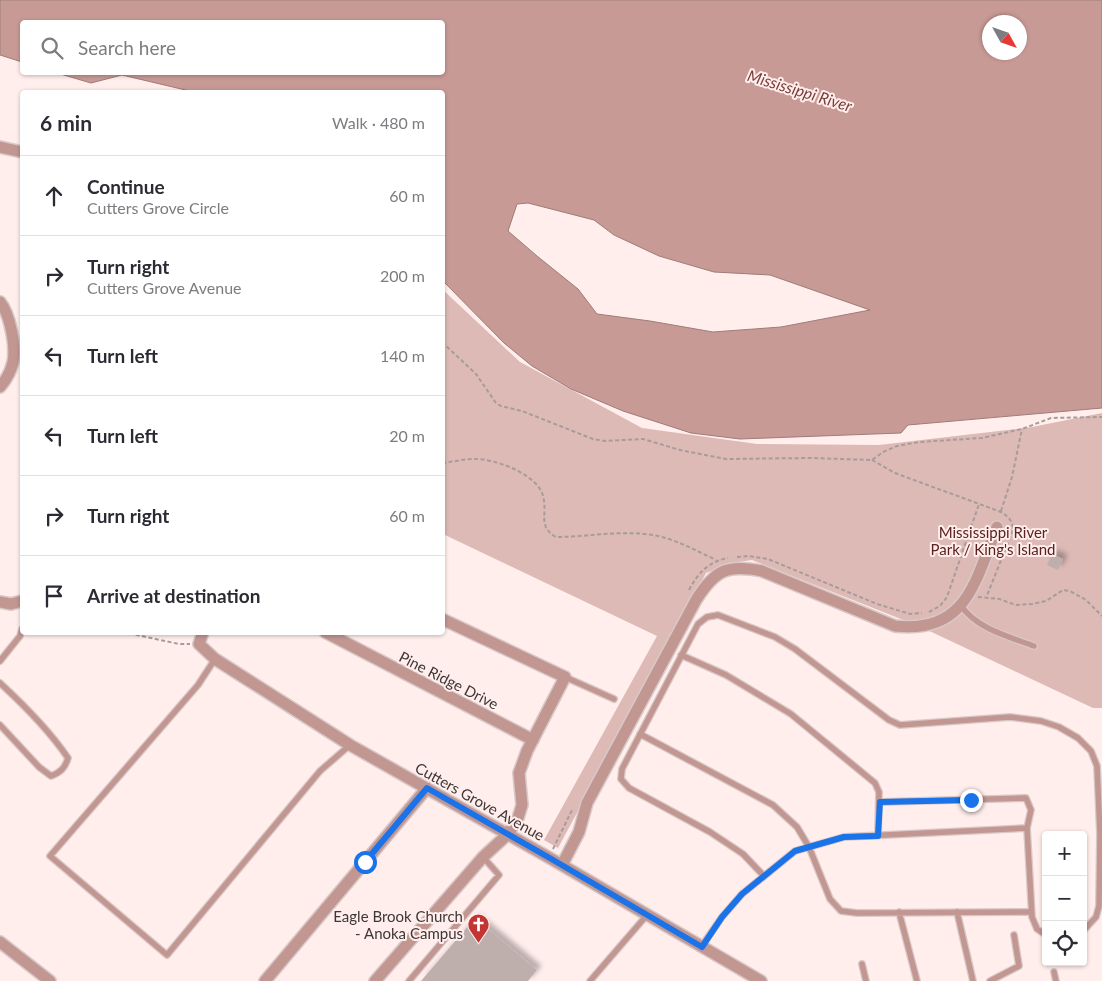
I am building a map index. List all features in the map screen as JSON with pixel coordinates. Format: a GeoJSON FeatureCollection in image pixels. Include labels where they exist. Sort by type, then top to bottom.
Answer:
{"type":"FeatureCollection","features":[{"type":"Feature","properties":{"kind":"street"},"geometry":{"type":"LineString","coordinates":[[0,147],[20,152]]}},
{"type":"Feature","properties":{"kind":"street"},"geometry":{"type":"LineString","coordinates":[[0,302],[12,327],[13,362],[7,378],[0,387]]}},
{"type":"Feature","properties":{"kind":"street"},"geometry":{"type":"LineString","coordinates":[[562,865],[579,832],[587,803],[707,582],[718,574],[732,569],[745,568],[762,571],[895,626],[911,628],[926,626],[942,620],[961,606],[969,595],[997,527]]}},
{"type":"Feature","properties":{"kind":"street"},"geometry":{"type":"LineString","coordinates":[[0,602],[11,604],[20,602]]}},
{"type":"Feature","properties":{"kind":"street"},"geometry":{"type":"LineString","coordinates":[[375,981],[483,857],[508,834],[518,818],[522,806],[519,773],[533,740],[565,677],[445,620]]}},
{"type":"Feature","properties":{"kind":"street","name":"Pine Ridge Drive"},"geometry":{"type":"LineString","coordinates":[[331,635],[533,740]]}},
{"type":"Feature","properties":{"kind":"street","name":"Cutters Grove Avenue"},"geometry":{"type":"LineString","coordinates":[[201,638],[215,659],[350,745],[562,865],[761,981]]}},
{"type":"Feature","properties":{"kind":"street"},"geometry":{"type":"LineString","coordinates":[[265,981],[427,788]]}},
{"type":"Feature","properties":{"kind":"street"},"geometry":{"type":"LineString","coordinates":[[0,942],[50,981]]}},
{"type":"Feature","properties":{"kind":"lane"},"geometry":{"type":"LineString","coordinates":[[961,606],[977,622],[1034,646]]}},
{"type":"Feature","properties":{"kind":"lane"},"geometry":{"type":"LineString","coordinates":[[763,876],[743,854],[710,832],[629,788],[621,779],[622,769],[681,656],[698,624],[707,617],[718,615],[775,637],[795,649],[889,720],[900,725],[1010,717],[1041,721],[1059,727],[1078,738],[1090,752],[1097,766],[1100,834],[1099,906],[1096,917],[1087,927]]}},
{"type":"Feature","properties":{"kind":"lane"},"geometry":{"type":"LineString","coordinates":[[0,661],[20,635]]}},
{"type":"Feature","properties":{"kind":"lane"},"geometry":{"type":"LineString","coordinates":[[681,656],[726,675],[791,714],[875,783],[879,792],[880,802],[878,836]]}},
{"type":"Feature","properties":{"kind":"lane"},"geometry":{"type":"LineString","coordinates":[[215,659],[198,684],[50,856],[167,955],[320,771],[350,745]]}},
{"type":"Feature","properties":{"kind":"lane"},"geometry":{"type":"LineString","coordinates":[[565,677],[614,699]]}},
{"type":"Feature","properties":{"kind":"lane"},"geometry":{"type":"LineString","coordinates":[[0,683],[56,739],[68,758],[65,766],[51,776],[39,767],[0,725]]}},
{"type":"Feature","properties":{"kind":"lane"},"geometry":{"type":"LineString","coordinates":[[640,734],[773,805],[797,827],[809,847],[830,899],[842,910],[857,913],[1032,912]]}},
{"type":"Feature","properties":{"kind":"lane"},"geometry":{"type":"LineString","coordinates":[[880,802],[1026,798],[1031,810],[1027,828],[1032,917],[1037,929],[1042,932]]}},
{"type":"Feature","properties":{"kind":"lane"},"geometry":{"type":"LineString","coordinates":[[702,947],[727,911],[742,894],[795,851],[844,837],[1027,828]]}},
{"type":"Feature","properties":{"kind":"lane"},"geometry":{"type":"LineString","coordinates":[[409,981],[499,875],[483,857]]}},
{"type":"Feature","properties":{"kind":"lane"},"geometry":{"type":"LineString","coordinates":[[899,912],[917,981]]}},
{"type":"Feature","properties":{"kind":"lane"},"geometry":{"type":"LineString","coordinates":[[957,912],[973,981]]}},
{"type":"Feature","properties":{"kind":"lane"},"geometry":{"type":"LineString","coordinates":[[590,981],[647,915]]}},
{"type":"Feature","properties":{"kind":"lane"},"geometry":{"type":"LineString","coordinates":[[990,981],[1020,966],[1014,935]]}},
{"type":"Feature","properties":{"kind":"lane"},"geometry":{"type":"LineString","coordinates":[[862,964],[866,981]]}},
{"type":"Feature","properties":{"kind":"lane"},"geometry":{"type":"LineString","coordinates":[[1054,972],[1056,981]]}},
{"type":"Feature","properties":{"kind":"path"},"geometry":{"type":"LineString","coordinates":[[445,345],[476,374],[496,403],[522,411],[593,440],[643,439],[689,452],[726,459],[812,458],[872,460],[895,473],[1001,512],[1011,521],[1013,530],[986,598]]}},
{"type":"Feature","properties":{"kind":"path"},"geometry":{"type":"LineString","coordinates":[[872,460],[883,452],[897,446],[919,442],[982,438],[1022,429],[1051,418],[1102,417]]}},
{"type":"Feature","properties":{"kind":"path"},"geometry":{"type":"LineString","coordinates":[[1001,512],[1012,476],[1022,429]]}},
{"type":"Feature","properties":{"kind":"path"},"geometry":{"type":"LineString","coordinates":[[445,463],[474,459],[483,460],[494,462],[526,476],[540,489],[544,496],[545,526],[548,533],[556,538],[645,534],[658,536],[685,545],[716,560],[748,556],[768,559],[877,604],[910,614],[933,610],[943,603],[979,504]]}},
{"type":"Feature","properties":{"kind":"path"},"geometry":{"type":"LineString","coordinates":[[950,588],[969,595],[999,599],[1016,605],[1046,601],[1063,590],[1070,590],[1080,596],[1102,616]]}},
{"type":"Feature","properties":{"kind":"path"},"geometry":{"type":"LineString","coordinates":[[137,635],[179,644],[201,638]]}},
{"type":"Feature","properties":{"kind":"green space","name":"Mississippi River Park / King's Island"},"geometry":{"type":"Polygon","coordinates":[[[445,292],[520,362],[642,428],[757,444],[879,445],[1032,427],[1102,413],[1102,708],[1093,708],[921,627],[752,560],[731,563],[706,573],[558,848],[544,840],[657,636],[445,535],[445,292]]]}},
{"type":"Feature","properties":{"kind":"water","name":"Mississippi River"},"geometry":{"type":"Polygon","coordinates":[[[0,0],[1102,0],[1102,408],[908,425],[901,433],[740,439],[691,433],[623,411],[571,389],[532,366],[504,343],[445,283],[445,90],[186,90],[122,75],[445,75],[445,20],[20,20],[20,61],[0,55],[0,0]],[[528,203],[517,204],[508,231],[578,289],[597,314],[713,332],[781,327],[870,310],[770,275],[714,272],[659,256],[614,235],[594,220],[528,203]]]}},
{"type":"Feature","properties":{"kind":"water"},"geometry":{"type":"Polygon","coordinates":[[[64,75],[122,75],[91,83],[64,75]]]}},
{"type":"Feature","properties":{"kind":"building"},"geometry":{"type":"Polygon","coordinates":[[[1052,554],[1063,559],[1058,570],[1047,565],[1052,554]]]}},
{"type":"Feature","properties":{"kind":"building","name":"Eagle Brook Church - Anoka Campus"},"geometry":{"type":"Polygon","coordinates":[[[475,918],[537,970],[528,981],[421,981],[475,918]]]}},
{"type":"Feature","properties":{"kind":"place","name":"Eagle Brook Church - Anoka Campus"},"geometry":{"type":"Point","coordinates":[479,944]}},
{"type":"Feature","properties":{"kind":"route"},"geometry":{"type":"LineString","coordinates":[[365,862],[427,788],[702,947],[722,917],[742,894],[795,851],[844,837],[878,836],[880,802],[971,800]]}}]}
